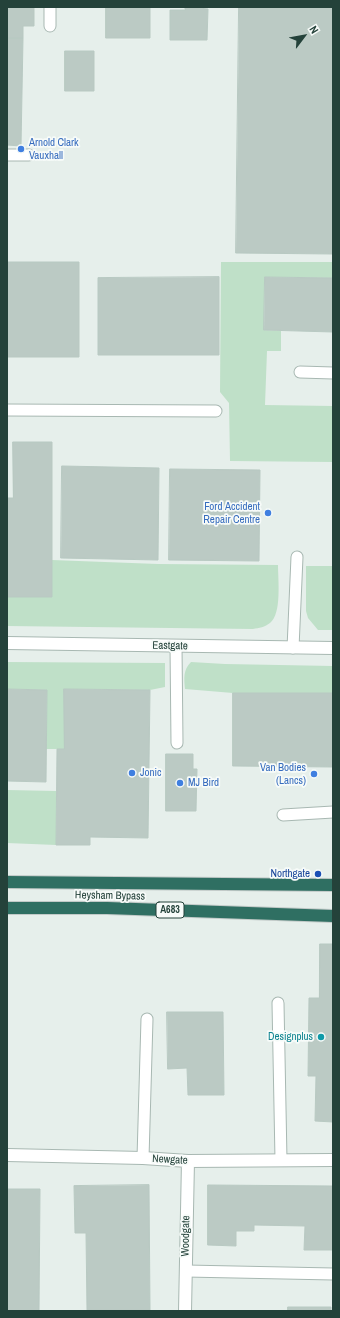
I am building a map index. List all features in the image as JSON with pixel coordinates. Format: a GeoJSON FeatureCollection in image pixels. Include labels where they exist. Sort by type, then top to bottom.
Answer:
{"type":"FeatureCollection","features":[{"type":"Feature","properties":{"kind":"highway","name":"Heysham Bypass"},"geometry":{"type":"LineString","coordinates":[[7,882],[333,885]]}},
{"type":"Feature","properties":{"kind":"highway","name":"Heysham Bypass"},"geometry":{"type":"LineString","coordinates":[[7,908],[107,908],[333,916]]}},
{"type":"Feature","properties":{"kind":"street","name":"Eastgate"},"geometry":{"type":"LineString","coordinates":[[7,643],[333,648]]}},
{"type":"Feature","properties":{"kind":"street","name":"Newgate"},"geometry":{"type":"LineString","coordinates":[[7,1155],[143,1158],[188,1161],[333,1160]]}},
{"type":"Feature","properties":{"kind":"street","name":"Woodgate"},"geometry":{"type":"LineString","coordinates":[[185,1311],[188,1161]]}},
{"type":"Feature","properties":{"kind":"lane"},"geometry":{"type":"LineString","coordinates":[[50,7],[50,26]]}},
{"type":"Feature","properties":{"kind":"lane"},"geometry":{"type":"LineString","coordinates":[[7,155],[29,155]]}},
{"type":"Feature","properties":{"kind":"lane"},"geometry":{"type":"LineString","coordinates":[[300,372],[333,373]]}},
{"type":"Feature","properties":{"kind":"lane"},"geometry":{"type":"LineString","coordinates":[[7,410],[216,411]]}},
{"type":"Feature","properties":{"kind":"lane"},"geometry":{"type":"LineString","coordinates":[[293,648],[297,557]]}},
{"type":"Feature","properties":{"kind":"lane"},"geometry":{"type":"LineString","coordinates":[[176,646],[177,743]]}},
{"type":"Feature","properties":{"kind":"lane"},"geometry":{"type":"LineString","coordinates":[[283,815],[333,812]]}},
{"type":"Feature","properties":{"kind":"lane"},"geometry":{"type":"LineString","coordinates":[[278,1003],[281,1160]]}},
{"type":"Feature","properties":{"kind":"lane"},"geometry":{"type":"LineString","coordinates":[[143,1158],[147,1018]]}},
{"type":"Feature","properties":{"kind":"lane"},"geometry":{"type":"LineString","coordinates":[[186,1272],[333,1274]]}},
{"type":"Feature","properties":{"kind":"green space"},"geometry":{"type":"Polygon","coordinates":[[[221,262],[333,262],[333,278],[265,277],[264,330],[281,331],[281,351],[267,351],[265,405],[333,406],[333,462],[230,461],[229,403],[220,392],[221,262]]]}},
{"type":"Feature","properties":{"kind":"green space"},"geometry":{"type":"Polygon","coordinates":[[[52,560],[158,564],[278,565],[278,604],[274,618],[270,623],[253,629],[7,626],[7,597],[52,560]]]}},
{"type":"Feature","properties":{"kind":"green space"},"geometry":{"type":"Polygon","coordinates":[[[306,566],[333,566],[333,630],[318,630],[308,618],[306,611],[306,566]]]}},
{"type":"Feature","properties":{"kind":"green space"},"geometry":{"type":"Polygon","coordinates":[[[7,662],[165,663],[165,687],[150,690],[64,689],[64,749],[46,749],[47,690],[7,689],[7,662]]]}},
{"type":"Feature","properties":{"kind":"green space"},"geometry":{"type":"Polygon","coordinates":[[[191,662],[333,666],[333,693],[233,693],[185,689],[185,671],[191,662]]]}},
{"type":"Feature","properties":{"kind":"green space"},"geometry":{"type":"Polygon","coordinates":[[[7,790],[56,791],[56,845],[7,843],[7,790]]]}},
{"type":"Feature","properties":{"kind":"building"},"geometry":{"type":"Polygon","coordinates":[[[7,7],[34,7],[34,26],[23,26],[23,38],[7,38],[7,7]]]}},
{"type":"Feature","properties":{"kind":"building"},"geometry":{"type":"Polygon","coordinates":[[[106,7],[150,7],[150,38],[106,38],[106,7]]]}},
{"type":"Feature","properties":{"kind":"building"},"geometry":{"type":"Polygon","coordinates":[[[185,7],[199,7],[208,9],[207,40],[170,40],[170,10],[185,10],[185,7]]]}},
{"type":"Feature","properties":{"kind":"building"},"geometry":{"type":"Polygon","coordinates":[[[239,7],[333,7],[333,254],[236,253],[239,7]]]}},
{"type":"Feature","properties":{"kind":"building"},"geometry":{"type":"Polygon","coordinates":[[[7,38],[23,38],[21,146],[7,145],[7,38]]]}},
{"type":"Feature","properties":{"kind":"building"},"geometry":{"type":"Polygon","coordinates":[[[65,51],[94,51],[94,91],[65,91],[65,51]]]}},
{"type":"Feature","properties":{"kind":"building"},"geometry":{"type":"Polygon","coordinates":[[[7,262],[79,262],[79,357],[7,357],[7,262]]]}},
{"type":"Feature","properties":{"kind":"building"},"geometry":{"type":"Polygon","coordinates":[[[219,277],[219,355],[98,355],[98,278],[219,277]]]}},
{"type":"Feature","properties":{"kind":"building"},"geometry":{"type":"Polygon","coordinates":[[[265,277],[333,278],[333,332],[264,330],[265,277]]]}},
{"type":"Feature","properties":{"kind":"building"},"geometry":{"type":"Polygon","coordinates":[[[13,442],[52,442],[52,597],[7,597],[7,498],[13,498],[13,442]]]}},
{"type":"Feature","properties":{"kind":"building"},"geometry":{"type":"Polygon","coordinates":[[[62,466],[159,468],[158,560],[61,558],[62,466]]]}},
{"type":"Feature","properties":{"kind":"building"},"geometry":{"type":"Polygon","coordinates":[[[170,469],[260,470],[259,561],[169,560],[170,469]]]}},
{"type":"Feature","properties":{"kind":"building"},"geometry":{"type":"Polygon","coordinates":[[[7,689],[47,690],[46,782],[7,781],[7,689]]]}},
{"type":"Feature","properties":{"kind":"building"},"geometry":{"type":"Polygon","coordinates":[[[64,689],[150,690],[148,838],[90,837],[90,845],[56,845],[57,749],[64,749],[64,689]]]}},
{"type":"Feature","properties":{"kind":"building"},"geometry":{"type":"Polygon","coordinates":[[[233,693],[333,693],[333,767],[233,766],[233,693]]]}},
{"type":"Feature","properties":{"kind":"building"},"geometry":{"type":"Polygon","coordinates":[[[166,754],[193,754],[193,769],[197,769],[196,811],[166,811],[166,754]]]}},
{"type":"Feature","properties":{"kind":"building","name":"Designplus"},"geometry":{"type":"Polygon","coordinates":[[[320,944],[333,944],[333,1122],[315,1121],[316,1076],[308,1076],[309,998],[319,998],[320,944]]]}},
{"type":"Feature","properties":{"kind":"building"},"geometry":{"type":"Polygon","coordinates":[[[167,1012],[223,1012],[224,1095],[188,1095],[187,1068],[168,1069],[167,1012]]]}},
{"type":"Feature","properties":{"kind":"building"},"geometry":{"type":"Polygon","coordinates":[[[149,1185],[150,1310],[87,1310],[86,1233],[75,1233],[74,1186],[149,1185]]]}},
{"type":"Feature","properties":{"kind":"building"},"geometry":{"type":"Polygon","coordinates":[[[208,1185],[333,1186],[333,1250],[304,1250],[305,1226],[254,1225],[254,1231],[236,1231],[236,1246],[208,1245],[208,1185]]]}},
{"type":"Feature","properties":{"kind":"building"},"geometry":{"type":"Polygon","coordinates":[[[7,1189],[40,1189],[39,1311],[7,1311],[7,1189]]]}},
{"type":"Feature","properties":{"kind":"building"},"geometry":{"type":"Polygon","coordinates":[[[288,1307],[331,1307],[331,1311],[288,1311],[288,1307]]]}},
{"type":"Feature","properties":{"kind":"place","name":"Arnold Clark Vauxhall"},"geometry":{"type":"Point","coordinates":[21,149]}},
{"type":"Feature","properties":{"kind":"place","name":"Ford Accident Repair Centre"},"geometry":{"type":"Point","coordinates":[268,513]}},
{"type":"Feature","properties":{"kind":"place","name":"Jonic"},"geometry":{"type":"Point","coordinates":[132,773]}},
{"type":"Feature","properties":{"kind":"place","name":"Van Bodies (Lancs)"},"geometry":{"type":"Point","coordinates":[314,774]}},
{"type":"Feature","properties":{"kind":"place","name":"MJ Bird"},"geometry":{"type":"Point","coordinates":[180,783]}},
{"type":"Feature","properties":{"kind":"place","name":"Northgate"},"geometry":{"type":"Point","coordinates":[318,874]}},
{"type":"Feature","properties":{"kind":"place","name":"Designplus"},"geometry":{"type":"Point","coordinates":[321,1037]}}]}
